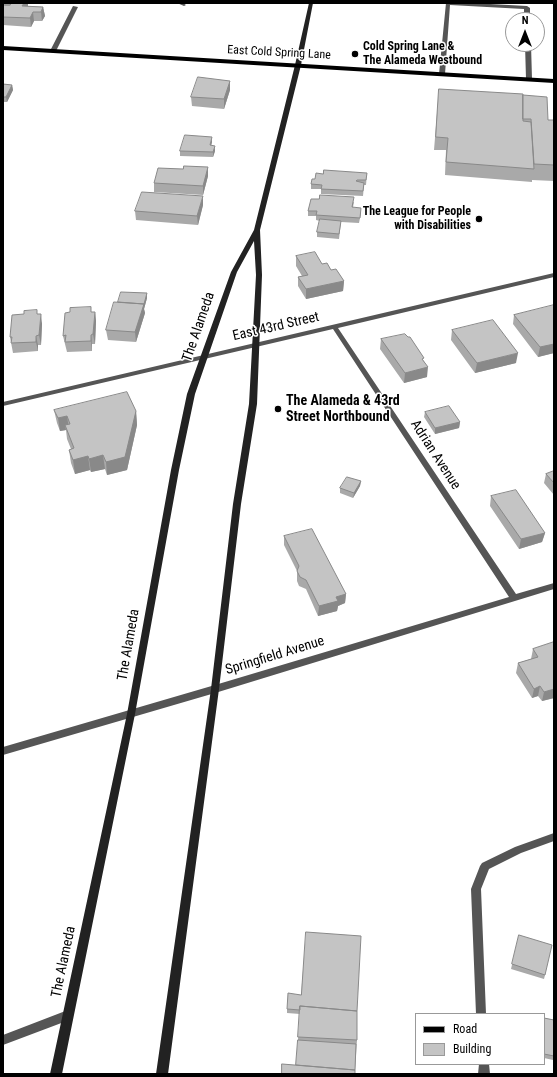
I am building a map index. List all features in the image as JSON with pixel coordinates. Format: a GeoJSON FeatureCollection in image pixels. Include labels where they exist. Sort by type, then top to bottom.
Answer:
{"type":"FeatureCollection","features":[{"type":"Feature","properties":{"kind":"main road","name":"The Alameda"},"geometry":{"type":"LineString","coordinates":[[56,1074],[131,714],[175,470],[191,394],[234,272],[257,230],[298,65],[311,3]]}},
{"type":"Feature","properties":{"kind":"main road","name":"East Cold Spring Lane"},"geometry":{"type":"LineString","coordinates":[[3,48],[554,81]]}},
{"type":"Feature","properties":{"kind":"main road","name":"The Alameda"},"geometry":{"type":"LineString","coordinates":[[162,1074],[215,689],[238,504],[253,404],[259,275],[257,230]]}},
{"type":"Feature","properties":{"kind":"street"},"geometry":{"type":"LineString","coordinates":[[442,74],[448,3],[527,5]]}},
{"type":"Feature","properties":{"kind":"street"},"geometry":{"type":"LineString","coordinates":[[53,51],[75,7]]}},
{"type":"Feature","properties":{"kind":"street"},"geometry":{"type":"LineString","coordinates":[[528,52],[529,79]]}},
{"type":"Feature","properties":{"kind":"street","name":"East 43rd Street"},"geometry":{"type":"LineString","coordinates":[[3,404],[554,275]]}},
{"type":"Feature","properties":{"kind":"street","name":"Adrian Avenue"},"geometry":{"type":"LineString","coordinates":[[334,326],[514,598]]}},
{"type":"Feature","properties":{"kind":"street","name":"Springfield Avenue"},"geometry":{"type":"LineString","coordinates":[[3,751],[215,689],[554,586]]}},
{"type":"Feature","properties":{"kind":"street"},"geometry":{"type":"LineString","coordinates":[[481,1013],[476,889],[485,866],[518,850],[554,837]]}},
{"type":"Feature","properties":{"kind":"street"},"geometry":{"type":"LineString","coordinates":[[3,1040],[68,1015]]}},
{"type":"Feature","properties":{"kind":"building"},"geometry":{"type":"Polygon","coordinates":[[[11,3],[24,3],[22,6],[43,7],[41,12],[33,12],[30,18],[3,17],[3,5],[10,5],[11,3]]]}},
{"type":"Feature","properties":{"kind":"building"},"geometry":{"type":"Polygon","coordinates":[[[198,77],[230,81],[224,99],[191,97],[198,77]]]}},
{"type":"Feature","properties":{"kind":"building"},"geometry":{"type":"Polygon","coordinates":[[[3,84],[12,85],[6,97],[3,97],[3,84]]]}},
{"type":"Feature","properties":{"kind":"building"},"geometry":{"type":"Polygon","coordinates":[[[439,89],[523,94],[523,121],[531,122],[534,169],[446,162],[448,138],[436,137],[439,89]]]}},
{"type":"Feature","properties":{"kind":"building"},"geometry":{"type":"Polygon","coordinates":[[[523,95],[547,97],[548,120],[554,120],[554,165],[534,164],[531,119],[523,119],[523,95]]]}},
{"type":"Feature","properties":{"kind":"building"},"geometry":{"type":"Polygon","coordinates":[[[185,135],[212,137],[210,145],[215,146],[213,152],[180,151],[185,135]]]}},
{"type":"Feature","properties":{"kind":"building"},"geometry":{"type":"Polygon","coordinates":[[[184,166],[208,167],[203,186],[154,183],[158,168],[183,169],[184,166]]]}},
{"type":"Feature","properties":{"kind":"building"},"geometry":{"type":"Polygon","coordinates":[[[324,170],[367,173],[366,180],[356,181],[364,183],[363,191],[321,189],[322,185],[311,184],[312,179],[315,179],[316,173],[323,174],[324,170]]]}},
{"type":"Feature","properties":{"kind":"building"},"geometry":{"type":"Polygon","coordinates":[[[142,192],[203,196],[197,216],[135,211],[142,192]]]}},
{"type":"Feature","properties":{"kind":"building"},"geometry":{"type":"Polygon","coordinates":[[[320,195],[354,197],[352,207],[361,208],[360,218],[316,215],[317,211],[308,211],[311,199],[319,199],[320,195]]]}},
{"type":"Feature","properties":{"kind":"building"},"geometry":{"type":"Polygon","coordinates":[[[320,219],[341,221],[339,234],[317,232],[320,219]]]}},
{"type":"Feature","properties":{"kind":"building"},"geometry":{"type":"Polygon","coordinates":[[[315,252],[322,264],[327,263],[331,270],[336,269],[344,281],[306,289],[298,277],[308,275],[296,256],[315,252]]]}},
{"type":"Feature","properties":{"kind":"building"},"geometry":{"type":"Polygon","coordinates":[[[121,292],[147,293],[144,304],[118,302],[121,292]]]}},
{"type":"Feature","properties":{"kind":"building"},"geometry":{"type":"Polygon","coordinates":[[[114,302],[144,304],[135,332],[106,330],[114,302]]]}},
{"type":"Feature","properties":{"kind":"building"},"geometry":{"type":"Polygon","coordinates":[[[554,305],[554,344],[540,347],[514,315],[554,305]]]}},
{"type":"Feature","properties":{"kind":"building"},"geometry":{"type":"Polygon","coordinates":[[[91,307],[91,312],[95,312],[91,341],[65,342],[66,335],[63,336],[65,313],[70,312],[70,308],[91,307]]]}},
{"type":"Feature","properties":{"kind":"building"},"geometry":{"type":"Polygon","coordinates":[[[37,310],[37,314],[41,314],[39,335],[36,336],[36,342],[11,343],[12,337],[10,337],[12,315],[24,314],[24,311],[37,310]]]}},
{"type":"Feature","properties":{"kind":"building"},"geometry":{"type":"Polygon","coordinates":[[[493,320],[518,353],[477,363],[452,330],[493,320]]]}},
{"type":"Feature","properties":{"kind":"building"},"geometry":{"type":"Polygon","coordinates":[[[405,334],[410,337],[424,358],[422,359],[428,367],[405,373],[381,339],[405,334]]]}},
{"type":"Feature","properties":{"kind":"building"},"geometry":{"type":"Polygon","coordinates":[[[127,392],[136,411],[125,457],[106,462],[103,455],[89,459],[88,456],[73,460],[69,450],[74,448],[65,425],[70,424],[67,416],[58,418],[54,410],[127,392]]]}},
{"type":"Feature","properties":{"kind":"building"},"geometry":{"type":"Polygon","coordinates":[[[449,406],[460,422],[435,428],[425,412],[449,406]]]}},
{"type":"Feature","properties":{"kind":"building"},"geometry":{"type":"Polygon","coordinates":[[[554,471],[554,483],[546,474],[554,471]]]}},
{"type":"Feature","properties":{"kind":"building"},"geometry":{"type":"Polygon","coordinates":[[[347,477],[361,481],[354,493],[340,488],[347,477]]]}},
{"type":"Feature","properties":{"kind":"building"},"geometry":{"type":"Polygon","coordinates":[[[516,490],[545,533],[521,539],[491,496],[516,490]]]}},
{"type":"Feature","properties":{"kind":"building"},"geometry":{"type":"Polygon","coordinates":[[[312,529],[346,594],[336,597],[338,601],[319,606],[306,580],[300,577],[297,571],[299,566],[284,536],[312,529]]]}},
{"type":"Feature","properties":{"kind":"building"},"geometry":{"type":"Polygon","coordinates":[[[554,642],[554,689],[544,692],[540,686],[534,689],[518,663],[538,657],[533,649],[554,642]]]}},
{"type":"Feature","properties":{"kind":"building"},"geometry":{"type":"Polygon","coordinates":[[[306,932],[361,936],[357,1011],[300,1006],[300,1010],[287,1009],[288,993],[301,995],[306,932]]]}},
{"type":"Feature","properties":{"kind":"building"},"geometry":{"type":"Polygon","coordinates":[[[519,935],[552,945],[545,975],[512,964],[519,935]]]}},
{"type":"Feature","properties":{"kind":"building"},"geometry":{"type":"Polygon","coordinates":[[[300,1006],[357,1011],[357,1040],[298,1037],[300,1006]]]}},
{"type":"Feature","properties":{"kind":"building"},"geometry":{"type":"Polygon","coordinates":[[[545,1018],[554,1020],[554,1056],[545,1054],[545,1018]]]}},
{"type":"Feature","properties":{"kind":"building"},"geometry":{"type":"Polygon","coordinates":[[[298,1040],[356,1044],[355,1070],[296,1065],[298,1040]]]}},
{"type":"Feature","properties":{"kind":"building"},"geometry":{"type":"Polygon","coordinates":[[[282,1064],[355,1070],[355,1074],[282,1074],[282,1064]]]}},
{"type":"Feature","properties":{"kind":"place","name":"Cold Spring Lane & The Alameda Westbound"},"geometry":{"type":"Point","coordinates":[355,54]}},
{"type":"Feature","properties":{"kind":"place","name":"The League for People with Disabilities"},"geometry":{"type":"Point","coordinates":[479,219]}},
{"type":"Feature","properties":{"kind":"place","name":"The Alameda & 43rd Street Northbound"},"geometry":{"type":"Point","coordinates":[278,409]}}]}
